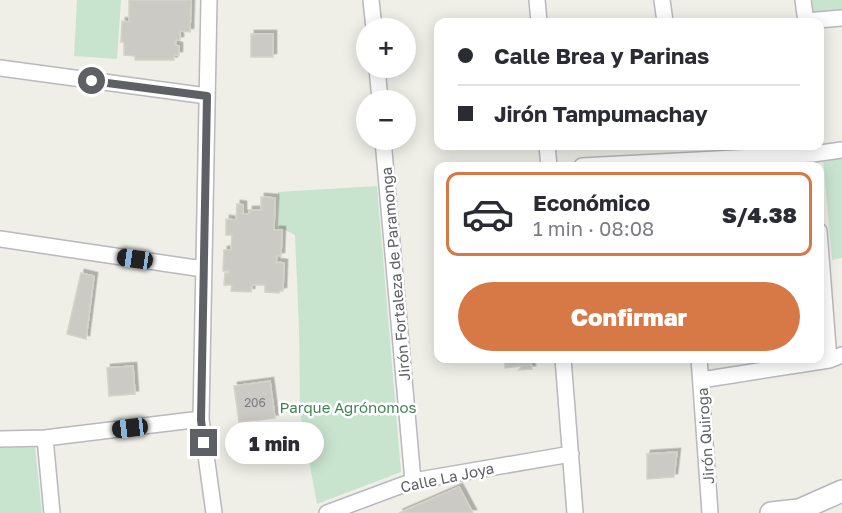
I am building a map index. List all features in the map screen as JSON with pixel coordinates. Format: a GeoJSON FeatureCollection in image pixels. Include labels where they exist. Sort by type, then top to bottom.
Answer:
{"type":"FeatureCollection","features":[{"type":"Feature","properties":{"kind":"main road"},"geometry":{"type":"LineString","coordinates":[[771,513],[799,510],[842,491]]}},
{"type":"Feature","properties":{"kind":"street"},"geometry":{"type":"LineString","coordinates":[[209,0],[201,420],[214,513]]}},
{"type":"Feature","properties":{"kind":"street"},"geometry":{"type":"LineString","coordinates":[[371,0],[373,18]]}},
{"type":"Feature","properties":{"kind":"street"},"geometry":{"type":"LineString","coordinates":[[537,0],[539,18]]}},
{"type":"Feature","properties":{"kind":"street"},"geometry":{"type":"LineString","coordinates":[[662,0],[664,18]]}},
{"type":"Feature","properties":{"kind":"street"},"geometry":{"type":"LineString","coordinates":[[804,0],[806,18]]}},
{"type":"Feature","properties":{"kind":"street"},"geometry":{"type":"LineString","coordinates":[[824,20],[842,18]]}},
{"type":"Feature","properties":{"kind":"street"},"geometry":{"type":"LineString","coordinates":[[0,68],[207,96]]}},
{"type":"Feature","properties":{"kind":"street","name":"Jirón Fortaleza de Paramonga"},"geometry":{"type":"LineString","coordinates":[[384,150],[413,481]]}},
{"type":"Feature","properties":{"kind":"street"},"geometry":{"type":"LineString","coordinates":[[630,162],[678,158],[813,155],[842,150]]}},
{"type":"Feature","properties":{"kind":"street"},"geometry":{"type":"LineString","coordinates":[[0,239],[203,268]]}},
{"type":"Feature","properties":{"kind":"street"},"geometry":{"type":"LineString","coordinates":[[824,268],[836,357]]}},
{"type":"Feature","properties":{"kind":"street"},"geometry":{"type":"LineString","coordinates":[[563,363],[575,513]]}},
{"type":"Feature","properties":{"kind":"street","name":"Jirón Quiroga"},"geometry":{"type":"LineString","coordinates":[[699,363],[710,513]]}},
{"type":"Feature","properties":{"kind":"street"},"geometry":{"type":"LineString","coordinates":[[701,380],[801,363]]}},
{"type":"Feature","properties":{"kind":"street"},"geometry":{"type":"LineString","coordinates":[[0,439],[45,438],[201,420]]}},
{"type":"Feature","properties":{"kind":"street"},"geometry":{"type":"LineString","coordinates":[[45,438],[52,513]]}},
{"type":"Feature","properties":{"kind":"street","name":"Calle La Joya"},"geometry":{"type":"LineString","coordinates":[[327,513],[413,481],[571,454]]}},
{"type":"Feature","properties":{"kind":"green space"},"geometry":{"type":"Polygon","coordinates":[[[77,0],[121,0],[117,59],[74,56],[77,0]]]}},
{"type":"Feature","properties":{"kind":"green space"},"geometry":{"type":"Polygon","coordinates":[[[812,0],[842,0],[842,14],[814,16],[812,0]]]}},
{"type":"Feature","properties":{"kind":"green space"},"geometry":{"type":"Polygon","coordinates":[[[842,156],[842,258],[832,260],[824,162],[823,158],[842,156]]]}},
{"type":"Feature","properties":{"kind":"green space","name":"Parque Agrónomos"},"geometry":{"type":"Polygon","coordinates":[[[377,186],[401,472],[317,504],[300,412],[295,235],[279,227],[278,192],[377,186]]]}},
{"type":"Feature","properties":{"kind":"green space"},"geometry":{"type":"Polygon","coordinates":[[[35,447],[42,513],[0,513],[0,448],[35,447]]]}},
{"type":"Feature","properties":{"kind":"building"},"geometry":{"type":"Polygon","coordinates":[[[129,0],[191,0],[190,32],[180,31],[180,40],[176,40],[175,45],[179,46],[179,55],[174,55],[174,60],[135,60],[135,56],[124,55],[124,42],[121,42],[122,21],[129,22],[129,0]]]}},
{"type":"Feature","properties":{"kind":"building"},"geometry":{"type":"Polygon","coordinates":[[[251,34],[273,34],[273,57],[251,57],[251,34]]]}},
{"type":"Feature","properties":{"kind":"building"},"geometry":{"type":"Polygon","coordinates":[[[261,197],[275,198],[274,230],[282,230],[281,256],[277,256],[276,262],[284,263],[283,291],[265,292],[265,285],[252,285],[251,292],[231,291],[232,285],[224,285],[225,273],[229,271],[223,271],[224,250],[231,250],[232,235],[226,235],[226,219],[236,220],[237,204],[243,205],[243,214],[249,214],[249,210],[261,210],[261,197]]]}},
{"type":"Feature","properties":{"kind":"building"},"geometry":{"type":"Polygon","coordinates":[[[81,273],[94,276],[86,339],[67,334],[81,273]]]}},
{"type":"Feature","properties":{"kind":"building"},"geometry":{"type":"Polygon","coordinates":[[[505,363],[531,363],[532,369],[519,370],[522,366],[505,368],[505,363]]]}},
{"type":"Feature","properties":{"kind":"building"},"geometry":{"type":"Polygon","coordinates":[[[133,366],[135,394],[109,396],[107,368],[133,366]]]}},
{"type":"Feature","properties":{"kind":"building"},"geometry":{"type":"Polygon","coordinates":[[[270,381],[275,418],[239,422],[234,386],[270,381]]]}},
{"type":"Feature","properties":{"kind":"building"},"geometry":{"type":"Polygon","coordinates":[[[677,452],[674,477],[647,479],[647,454],[677,452]]]}},
{"type":"Feature","properties":{"kind":"building"},"geometry":{"type":"Polygon","coordinates":[[[459,487],[473,513],[399,513],[459,487]]]}},
{"type":"Feature","properties":{"kind":"route"},"geometry":{"type":"LineString","coordinates":[[92,81],[207,96],[201,420],[204,443]]}}]}
